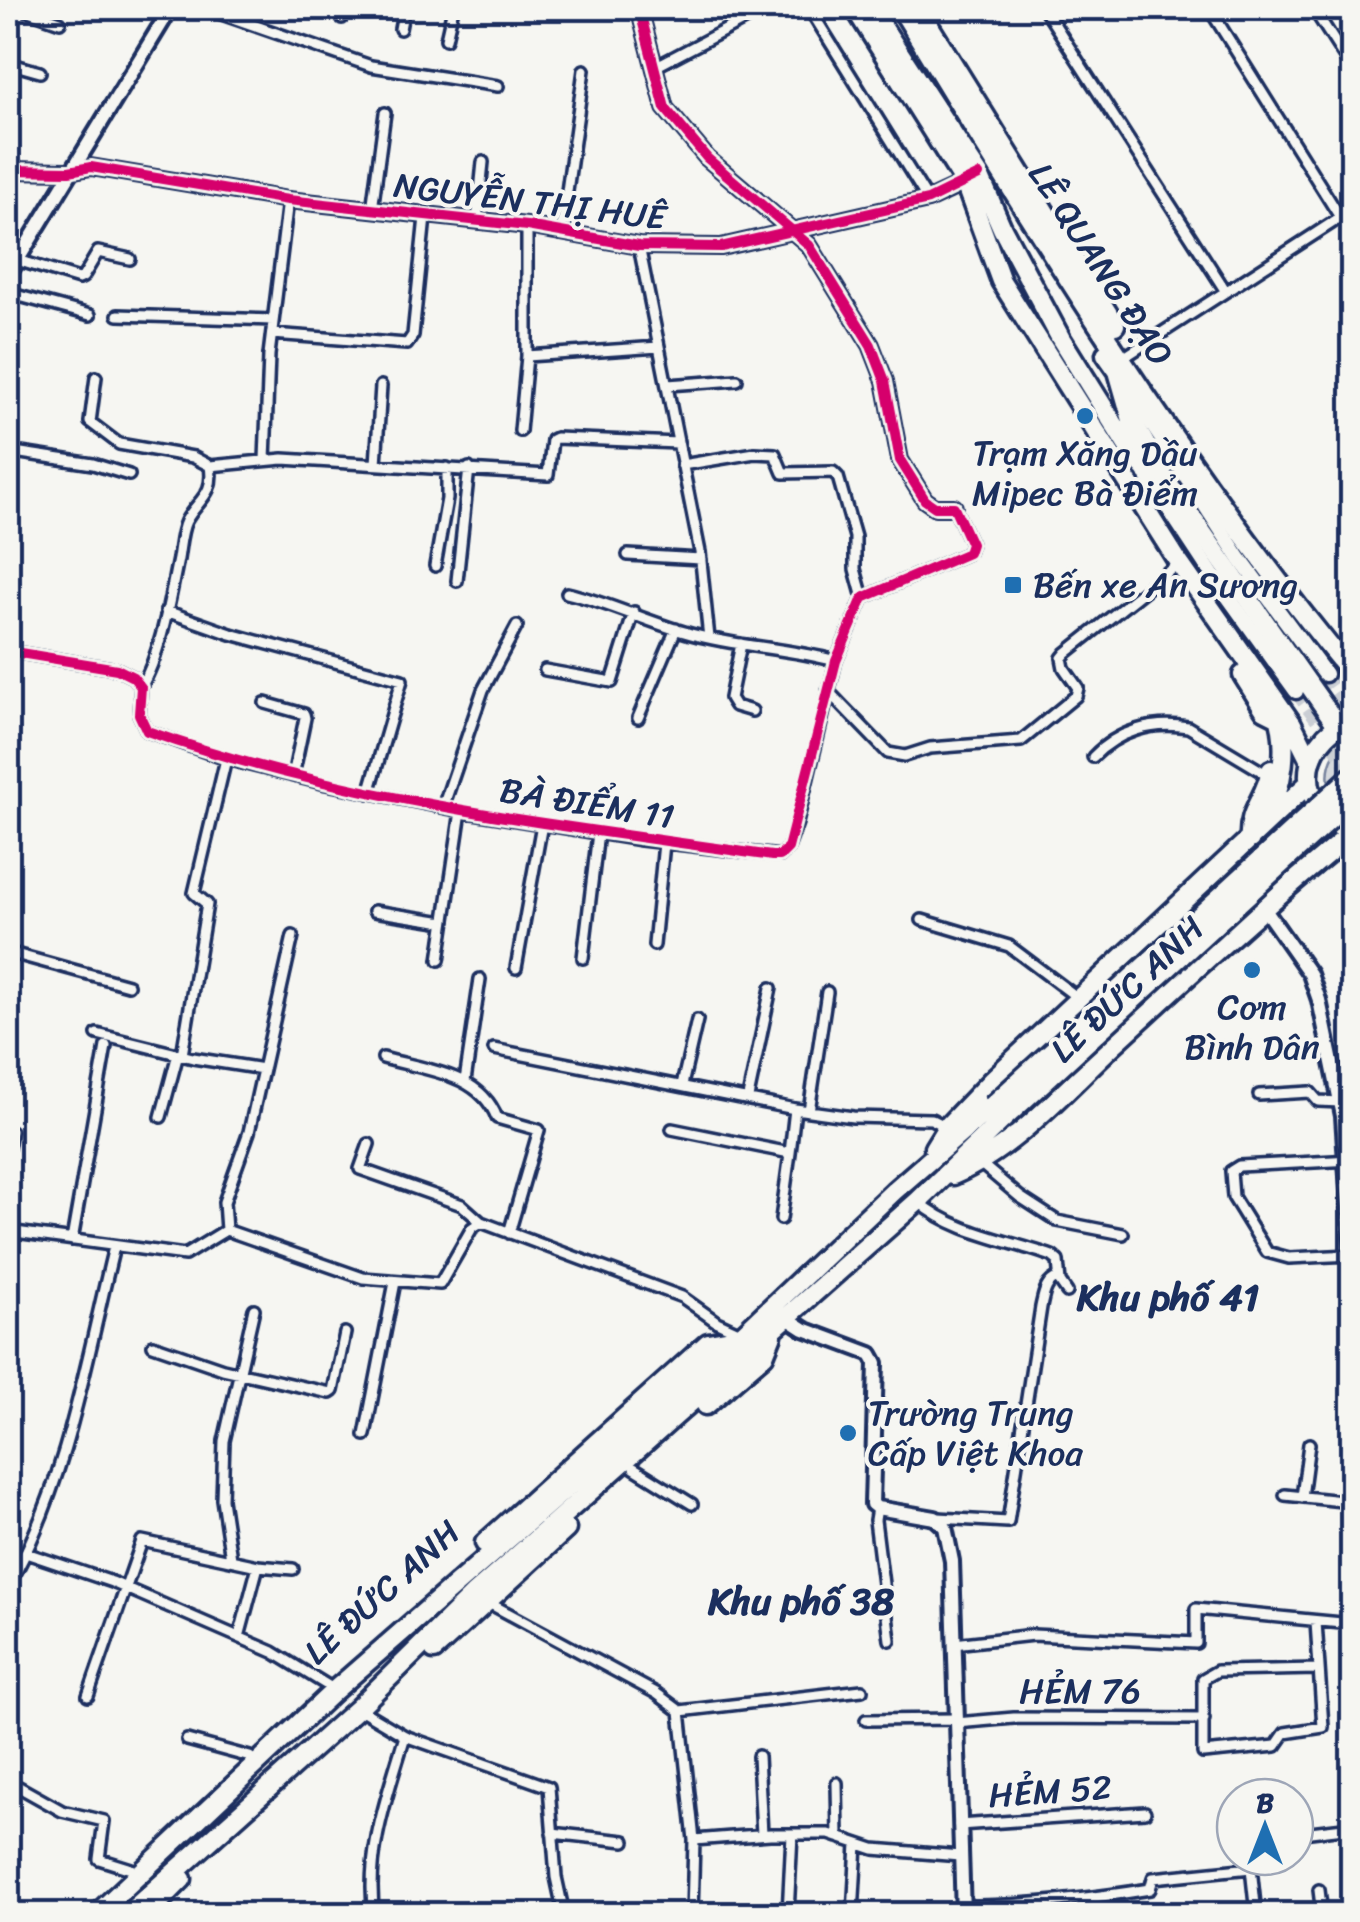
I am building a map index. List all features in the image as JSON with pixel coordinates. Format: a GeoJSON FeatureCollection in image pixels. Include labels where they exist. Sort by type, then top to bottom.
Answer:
{"type":"FeatureCollection","features":[{"type":"Feature","properties":{"kind":"highway","name":"LÊ QUANG ĐẠO"},"geometry":{"type":"LineString","coordinates":[[856,8],[972,179],[1001,281],[1114,463],[1310,762]]}},
{"type":"Feature","properties":{"kind":"highway","name":"LÊ QUANG ĐẠO"},"geometry":{"type":"LineString","coordinates":[[870,8],[1135,458],[1164,478]]}},
{"type":"Feature","properties":{"kind":"highway","name":"LÊ QUANG ĐẠO"},"geometry":{"type":"LineString","coordinates":[[901,8],[1034,226],[1077,309],[1124,360],[1234,510],[1253,551],[1342,650],[1352,674]]}},
{"type":"Feature","properties":{"kind":"highway","name":"LÊ QUANG ĐẠO"},"geometry":{"type":"LineString","coordinates":[[927,11],[1124,360],[1132,420],[1164,478],[1345,721]]}},
{"type":"Feature","properties":{"kind":"highway"},"geometry":{"type":"LineString","coordinates":[[1025,274],[1030,327]]}},
{"type":"Feature","properties":{"kind":"highway"},"geometry":{"type":"LineString","coordinates":[[1250,839],[1249,821],[1270,777],[1277,711]]}},
{"type":"Feature","properties":{"kind":"highway"},"geometry":{"type":"LineString","coordinates":[[1250,839],[1281,784],[1277,711]]}},
{"type":"Feature","properties":{"kind":"highway"},"geometry":{"type":"LineString","coordinates":[[1345,721],[1317,745],[1310,762],[1310,783],[1324,814],[1352,834]]}},
{"type":"Feature","properties":{"kind":"highway"},"geometry":{"type":"LineString","coordinates":[[998,1112],[1352,776]]}},
{"type":"Feature","properties":{"kind":"highway","name":"LÊ ĐỨC ANH"},"geometry":{"type":"LineString","coordinates":[[926,1162],[947,1127],[1310,783]]}},
{"type":"Feature","properties":{"kind":"highway"},"geometry":{"type":"LineString","coordinates":[[998,1112],[1352,799]]}},
{"type":"Feature","properties":{"kind":"highway","name":"LÊ ĐỨC ANH"},"geometry":{"type":"LineString","coordinates":[[939,1182],[980,1163],[1041,1112],[1262,907],[1352,834]]}},
{"type":"Feature","properties":{"kind":"highway"},"geometry":{"type":"LineString","coordinates":[[1250,839],[1268,847],[1280,859],[1291,882]]}},
{"type":"Feature","properties":{"kind":"highway","name":"LÊ ĐỨC ANH"},"geometry":{"type":"LineString","coordinates":[[82,1914],[250,1757],[510,1528],[740,1336],[926,1162],[998,1112]]}},
{"type":"Feature","properties":{"kind":"highway","name":"LÊ ĐỨC ANH"},"geometry":{"type":"LineString","coordinates":[[147,1914],[480,1598],[939,1182],[998,1112]]}},
{"type":"Feature","properties":{"kind":"highway","name":"LÊ ĐỨC ANH"},"geometry":{"type":"LineString","coordinates":[[480,1598],[764,1355],[780,1324]]}},
{"type":"Feature","properties":{"kind":"highway","name":"LÊ ĐỨC ANH"},"geometry":{"type":"LineString","coordinates":[[96,1914],[332,1687]]}},
{"type":"Feature","properties":{"kind":"highway","name":"LÊ ĐỨC ANH"},"geometry":{"type":"LineString","coordinates":[[128,1914],[362,1711]]}},
{"type":"Feature","properties":{"kind":"main road"},"geometry":{"type":"LineString","coordinates":[[1124,360],[1213,520],[1325,674]]}},
{"type":"Feature","properties":{"kind":"main road"},"geometry":{"type":"LineString","coordinates":[[1135,458],[1296,691]]}},
{"type":"Feature","properties":{"kind":"street"},"geometry":{"type":"LineString","coordinates":[[20,8],[60,22]]}},
{"type":"Feature","properties":{"kind":"street"},"geometry":{"type":"LineString","coordinates":[[8,276],[171,8]]}},
{"type":"Feature","properties":{"kind":"street"},"geometry":{"type":"LineString","coordinates":[[204,8],[372,66],[498,86]]}},
{"type":"Feature","properties":{"kind":"street"},"geometry":{"type":"LineString","coordinates":[[400,29],[404,8]]}},
{"type":"Feature","properties":{"kind":"street"},"geometry":{"type":"LineString","coordinates":[[446,38],[453,8]]}},
{"type":"Feature","properties":{"kind":"street"},"geometry":{"type":"LineString","coordinates":[[638,8],[664,108],[707,158],[810,245],[872,344],[885,381],[900,460],[924,500],[935,507],[954,506],[971,544],[968,553],[863,598],[855,569],[855,537],[833,472],[783,474],[774,454],[755,452],[682,464]]}},
{"type":"Feature","properties":{"kind":"street"},"geometry":{"type":"LineString","coordinates":[[654,68],[767,8]]}},
{"type":"Feature","properties":{"kind":"street"},"geometry":{"type":"LineString","coordinates":[[809,8],[928,200]]}},
{"type":"Feature","properties":{"kind":"street"},"geometry":{"type":"LineString","coordinates":[[1044,8],[1224,290]]}},
{"type":"Feature","properties":{"kind":"street"},"geometry":{"type":"LineString","coordinates":[[1209,8],[1340,217]]}},
{"type":"Feature","properties":{"kind":"street"},"geometry":{"type":"LineString","coordinates":[[1313,8],[1352,70]]}},
{"type":"Feature","properties":{"kind":"street"},"geometry":{"type":"LineString","coordinates":[[8,63],[40,72]]}},
{"type":"Feature","properties":{"kind":"street"},"geometry":{"type":"LineString","coordinates":[[561,234],[584,70]]}},
{"type":"Feature","properties":{"kind":"street"},"geometry":{"type":"LineString","coordinates":[[372,210],[385,113]]}},
{"type":"Feature","properties":{"kind":"street"},"geometry":{"type":"LineString","coordinates":[[477,221],[483,162]]}},
{"type":"Feature","properties":{"kind":"street","name":"NGUYỄN THỊ HUÊ"},"geometry":{"type":"LineString","coordinates":[[8,170],[69,171],[92,167],[288,200],[527,226],[639,246],[729,247],[928,200],[972,179]]}},
{"type":"Feature","properties":{"kind":"street"},"geometry":{"type":"LineString","coordinates":[[266,460],[273,320],[288,200]]}},
{"type":"Feature","properties":{"kind":"street"},"geometry":{"type":"LineString","coordinates":[[1124,360],[1224,290],[1352,210]]}},
{"type":"Feature","properties":{"kind":"street"},"geometry":{"type":"LineString","coordinates":[[272,334],[407,344],[413,335],[425,216]]}},
{"type":"Feature","properties":{"kind":"street"},"geometry":{"type":"LineString","coordinates":[[520,431],[527,356],[527,226]]}},
{"type":"Feature","properties":{"kind":"street"},"geometry":{"type":"LineString","coordinates":[[639,246],[701,559],[708,638]]}},
{"type":"Feature","properties":{"kind":"street"},"geometry":{"type":"LineString","coordinates":[[16,260],[79,279],[98,252],[130,259]]}},
{"type":"Feature","properties":{"kind":"street"},"geometry":{"type":"LineString","coordinates":[[8,293],[90,314]]}},
{"type":"Feature","properties":{"kind":"street"},"geometry":{"type":"LineString","coordinates":[[118,315],[273,320]]}},
{"type":"Feature","properties":{"kind":"street"},"geometry":{"type":"LineString","coordinates":[[527,356],[660,347]]}},
{"type":"Feature","properties":{"kind":"street"},"geometry":{"type":"LineString","coordinates":[[96,377],[90,422],[119,444],[193,457],[210,466],[266,460],[548,475],[552,440],[556,438],[678,443]]}},
{"type":"Feature","properties":{"kind":"street"},"geometry":{"type":"LineString","coordinates":[[668,385],[737,380]]}},
{"type":"Feature","properties":{"kind":"street"},"geometry":{"type":"LineString","coordinates":[[376,464],[381,386]]}},
{"type":"Feature","properties":{"kind":"street"},"geometry":{"type":"LineString","coordinates":[[8,451],[93,464],[129,474]]}},
{"type":"Feature","properties":{"kind":"street"},"geometry":{"type":"LineString","coordinates":[[8,651],[118,668],[141,686],[148,675],[166,611],[186,522],[204,501],[212,478],[210,466]]}},
{"type":"Feature","properties":{"kind":"street"},"geometry":{"type":"LineString","coordinates":[[436,566],[447,499],[447,468]]}},
{"type":"Feature","properties":{"kind":"street"},"geometry":{"type":"LineString","coordinates":[[457,580],[469,468]]}},
{"type":"Feature","properties":{"kind":"street"},"geometry":{"type":"LineString","coordinates":[[628,554],[701,559]]}},
{"type":"Feature","properties":{"kind":"street"},"geometry":{"type":"LineString","coordinates":[[828,691],[888,753],[905,756],[930,748],[1021,741],[1076,696],[1078,688],[1064,668],[1062,658],[1066,653],[1179,563]]}},
{"type":"Feature","properties":{"kind":"street"},"geometry":{"type":"LineString","coordinates":[[567,592],[708,638],[804,652],[836,662]]}},
{"type":"Feature","properties":{"kind":"street","name":"BÀ ĐIỂM 11"},"geometry":{"type":"LineString","coordinates":[[141,686],[140,723],[147,731],[226,759],[461,811],[664,843],[780,856],[788,848],[797,823],[836,662],[863,598]]}},
{"type":"Feature","properties":{"kind":"street"},"geometry":{"type":"LineString","coordinates":[[166,611],[247,639],[402,680],[369,793]]}},
{"type":"Feature","properties":{"kind":"street"},"geometry":{"type":"LineString","coordinates":[[545,670],[612,682],[634,612]]}},
{"type":"Feature","properties":{"kind":"street"},"geometry":{"type":"LineString","coordinates":[[443,807],[483,690],[517,626]]}},
{"type":"Feature","properties":{"kind":"street"},"geometry":{"type":"LineString","coordinates":[[638,718],[676,629]]}},
{"type":"Feature","properties":{"kind":"street"},"geometry":{"type":"LineString","coordinates":[[740,644],[730,698],[735,706],[752,710]]}},
{"type":"Feature","properties":{"kind":"street"},"geometry":{"type":"LineString","coordinates":[[266,702],[304,714],[293,776]]}},
{"type":"Feature","properties":{"kind":"street"},"geometry":{"type":"LineString","coordinates":[[1093,758],[1103,746],[1135,730],[1179,725],[1270,777]]}},
{"type":"Feature","properties":{"kind":"street"},"geometry":{"type":"LineString","coordinates":[[162,1117],[191,1001],[207,904],[194,893],[226,759]]}},
{"type":"Feature","properties":{"kind":"street"},"geometry":{"type":"LineString","coordinates":[[438,960],[461,811]]}},
{"type":"Feature","properties":{"kind":"street"},"geometry":{"type":"LineString","coordinates":[[516,968],[542,824]]}},
{"type":"Feature","properties":{"kind":"street"},"geometry":{"type":"LineString","coordinates":[[583,958],[598,833]]}},
{"type":"Feature","properties":{"kind":"street"},"geometry":{"type":"LineString","coordinates":[[654,945],[664,843]]}},
{"type":"Feature","properties":{"kind":"street"},"geometry":{"type":"LineString","coordinates":[[1262,907],[1310,974],[1341,1102],[1350,1160],[1352,1253],[1289,1258],[1267,1252],[1233,1197],[1231,1171],[1239,1166],[1350,1160]]}},
{"type":"Feature","properties":{"kind":"street"},"geometry":{"type":"LineString","coordinates":[[374,911],[444,922]]}},
{"type":"Feature","properties":{"kind":"street"},"geometry":{"type":"LineString","coordinates":[[922,920],[1009,946],[1080,1000]]}},
{"type":"Feature","properties":{"kind":"street"},"geometry":{"type":"LineString","coordinates":[[226,1230],[224,1202],[249,1132],[293,936]]}},
{"type":"Feature","properties":{"kind":"street"},"geometry":{"type":"LineString","coordinates":[[8,952],[128,985]]}},
{"type":"Feature","properties":{"kind":"street"},"geometry":{"type":"LineString","coordinates":[[465,1081],[480,978]]}},
{"type":"Feature","properties":{"kind":"street"},"geometry":{"type":"LineString","coordinates":[[748,1097],[771,988]]}},
{"type":"Feature","properties":{"kind":"street"},"geometry":{"type":"LineString","coordinates":[[810,1111],[826,992]]}},
{"type":"Feature","properties":{"kind":"street"},"geometry":{"type":"LineString","coordinates":[[682,1085],[697,1020]]}},
{"type":"Feature","properties":{"kind":"street"},"geometry":{"type":"LineString","coordinates":[[96,1034],[264,1068]]}},
{"type":"Feature","properties":{"kind":"street"},"geometry":{"type":"LineString","coordinates":[[72,1240],[106,1046]]}},
{"type":"Feature","properties":{"kind":"street"},"geometry":{"type":"LineString","coordinates":[[494,1048],[795,1109],[853,1117],[930,1119],[947,1127]]}},
{"type":"Feature","properties":{"kind":"street"},"geometry":{"type":"LineString","coordinates":[[383,1058],[472,1083],[498,1118],[540,1130],[508,1233]]}},
{"type":"Feature","properties":{"kind":"street"},"geometry":{"type":"LineString","coordinates":[[1259,1095],[1310,1092],[1318,1101],[1341,1102]]}},
{"type":"Feature","properties":{"kind":"street"},"geometry":{"type":"LineString","coordinates":[[781,1219],[795,1109]]}},
{"type":"Feature","properties":{"kind":"street"},"geometry":{"type":"LineString","coordinates":[[672,1129],[790,1153]]}},
{"type":"Feature","properties":{"kind":"street"},"geometry":{"type":"LineString","coordinates":[[8,1130],[8,1148]]}},
{"type":"Feature","properties":{"kind":"street"},"geometry":{"type":"LineString","coordinates":[[368,1144],[360,1169],[462,1205],[481,1222],[508,1233],[682,1297],[740,1336]]}},
{"type":"Feature","properties":{"kind":"street"},"geometry":{"type":"LineString","coordinates":[[980,1163],[1056,1221],[1123,1234]]}},
{"type":"Feature","properties":{"kind":"street"},"geometry":{"type":"LineString","coordinates":[[918,1201],[936,1217],[1052,1256],[1058,1261],[1066,1292]]}},
{"type":"Feature","properties":{"kind":"street"},"geometry":{"type":"LineString","coordinates":[[226,1230],[363,1278],[440,1284],[472,1228],[481,1222]]}},
{"type":"Feature","properties":{"kind":"street"},"geometry":{"type":"LineString","coordinates":[[8,1231],[185,1256],[226,1230]]}},
{"type":"Feature","properties":{"kind":"street"},"geometry":{"type":"LineString","coordinates":[[8,1573],[16,1572],[26,1553],[60,1466],[114,1247]]}},
{"type":"Feature","properties":{"kind":"street"},"geometry":{"type":"LineString","coordinates":[[780,1324],[857,1347],[871,1354],[876,1363],[872,1504],[935,1518],[1008,1522],[1041,1307],[1045,1288],[1059,1276]]}},
{"type":"Feature","properties":{"kind":"street"},"geometry":{"type":"LineString","coordinates":[[365,1435],[395,1282]]}},
{"type":"Feature","properties":{"kind":"street"},"geometry":{"type":"LineString","coordinates":[[232,1559],[222,1499],[224,1441],[254,1308]]}},
{"type":"Feature","properties":{"kind":"street"},"geometry":{"type":"LineString","coordinates":[[152,1345],[241,1374],[332,1393],[345,1333]]}},
{"type":"Feature","properties":{"kind":"street"},"geometry":{"type":"LineString","coordinates":[[1302,1496],[1308,1444]]}},
{"type":"Feature","properties":{"kind":"street"},"geometry":{"type":"LineString","coordinates":[[1285,1495],[1349,1502],[1349,1452]]}},
{"type":"Feature","properties":{"kind":"street"},"geometry":{"type":"LineString","coordinates":[[634,1468],[692,1504]]}},
{"type":"Feature","properties":{"kind":"street"},"geometry":{"type":"LineString","coordinates":[[877,1508],[875,1520],[890,1640]]}},
{"type":"Feature","properties":{"kind":"street"},"geometry":{"type":"LineString","coordinates":[[935,1518],[945,1528],[952,1561],[962,1910],[1079,1901],[1150,1889],[1153,1878],[1251,1868],[1256,1914]]}},
{"type":"Feature","properties":{"kind":"street"},"geometry":{"type":"LineString","coordinates":[[88,1696],[142,1541],[258,1566],[293,1568]]}},
{"type":"Feature","properties":{"kind":"street"},"geometry":{"type":"LineString","coordinates":[[26,1553],[124,1588],[274,1652],[332,1687]]}},
{"type":"Feature","properties":{"kind":"street"},"geometry":{"type":"LineString","coordinates":[[239,1638],[258,1566]]}},
{"type":"Feature","properties":{"kind":"street"},"geometry":{"type":"LineString","coordinates":[[480,1598],[656,1693],[680,1711],[862,1690]]}},
{"type":"Feature","properties":{"kind":"street"},"geometry":{"type":"LineString","coordinates":[[954,1644],[1032,1635],[1196,1643],[1196,1609],[1352,1624]]}},
{"type":"Feature","properties":{"kind":"street"},"geometry":{"type":"LineString","coordinates":[[1316,1622],[1324,1721],[1320,1729],[1285,1733],[1276,1746],[1203,1753],[1203,1679],[1217,1671],[1317,1669]]}},
{"type":"Feature","properties":{"kind":"street"},"geometry":{"type":"LineString","coordinates":[[362,1711],[405,1736],[549,1787],[564,1914]]}},
{"type":"Feature","properties":{"kind":"street"},"geometry":{"type":"LineString","coordinates":[[680,1711],[694,1840],[692,1914]]}},
{"type":"Feature","properties":{"kind":"street","name":"HẺM 76"},"geometry":{"type":"LineString","coordinates":[[866,1720],[1204,1718]]}},
{"type":"Feature","properties":{"kind":"street"},"geometry":{"type":"LineString","coordinates":[[374,1914],[369,1884],[386,1799],[405,1736]]}},
{"type":"Feature","properties":{"kind":"street"},"geometry":{"type":"LineString","coordinates":[[187,1740],[250,1757]]}},
{"type":"Feature","properties":{"kind":"street"},"geometry":{"type":"LineString","coordinates":[[758,1756],[762,1834]]}},
{"type":"Feature","properties":{"kind":"street"},"geometry":{"type":"LineString","coordinates":[[837,1783],[838,1837]]}},
{"type":"Feature","properties":{"kind":"street"},"geometry":{"type":"LineString","coordinates":[[19,1787],[62,1811],[104,1821],[99,1859],[131,1869]]}},
{"type":"Feature","properties":{"kind":"street","name":"HẺM 52"},"geometry":{"type":"LineString","coordinates":[[959,1825],[1145,1812]]}},
{"type":"Feature","properties":{"kind":"street"},"geometry":{"type":"LineString","coordinates":[[1315,1831],[1352,1827]]}},
{"type":"Feature","properties":{"kind":"street"},"geometry":{"type":"LineString","coordinates":[[552,1833],[626,1841]]}},
{"type":"Feature","properties":{"kind":"street"},"geometry":{"type":"LineString","coordinates":[[788,1914],[792,1834]]}},
{"type":"Feature","properties":{"kind":"street"},"geometry":{"type":"LineString","coordinates":[[694,1840],[829,1834],[874,1849],[960,1856]]}},
{"type":"Feature","properties":{"kind":"street"},"geometry":{"type":"LineString","coordinates":[[853,1914],[857,1844]]}},
{"type":"Feature","properties":{"kind":"street"},"geometry":{"type":"LineString","coordinates":[[1319,1890],[1322,1914]]}},
{"type":"Feature","properties":{"kind":"shaded area"},"geometry":{"type":"Polygon","coordinates":[[[1352,736],[1352,816],[1334,798],[1328,776],[1334,754],[1352,736]]]}},
{"type":"Feature","properties":{"kind":"tunnel"},"geometry":{"type":"LineString","coordinates":[[1325,674],[1352,712]]}},
{"type":"Feature","properties":{"kind":"tunnel"},"geometry":{"type":"LineString","coordinates":[[1296,691],[1331,738],[1352,777]]}},
{"type":"Feature","properties":{"kind":"cycle path"},"geometry":{"type":"LineString","coordinates":[[8,651],[117,669],[133,677],[141,687],[139,714],[147,731],[301,777],[456,809],[614,834],[772,856],[780,856],[788,848],[836,661],[863,598],[968,553],[971,544],[954,507],[935,507],[925,500],[900,460],[885,381],[871,345],[809,245],[707,158],[665,108],[639,8]]}},
{"type":"Feature","properties":{"kind":"cycle path"},"geometry":{"type":"LineString","coordinates":[[8,170],[69,171],[91,167],[288,200],[527,226],[639,246],[721,247],[928,200],[979,175]]}},
{"type":"Feature","properties":{"kind":"place","name":"Trạm Xăng Dầu Mipec Bà Điểm"},"geometry":{"type":"Point","coordinates":[1085,416]}},
{"type":"Feature","properties":{"kind":"place","name":"Bến xe An Sương"},"geometry":{"type":"Point","coordinates":[1013,585]}},
{"type":"Feature","properties":{"kind":"place","name":"Cơm Bình Dân"},"geometry":{"type":"Point","coordinates":[1252,970]}},
{"type":"Feature","properties":{"kind":"place","name":"Trường Trung Cấp Việt Khoa"},"geometry":{"type":"Point","coordinates":[848,1433]}},
{"type":"Feature","properties":{"kind":"district","name":"Khu phố 41"},"geometry":{"type":"Point","coordinates":[1168,1297]}},
{"type":"Feature","properties":{"kind":"district","name":"Khu phố 38"},"geometry":{"type":"Point","coordinates":[801,1601]}}]}
